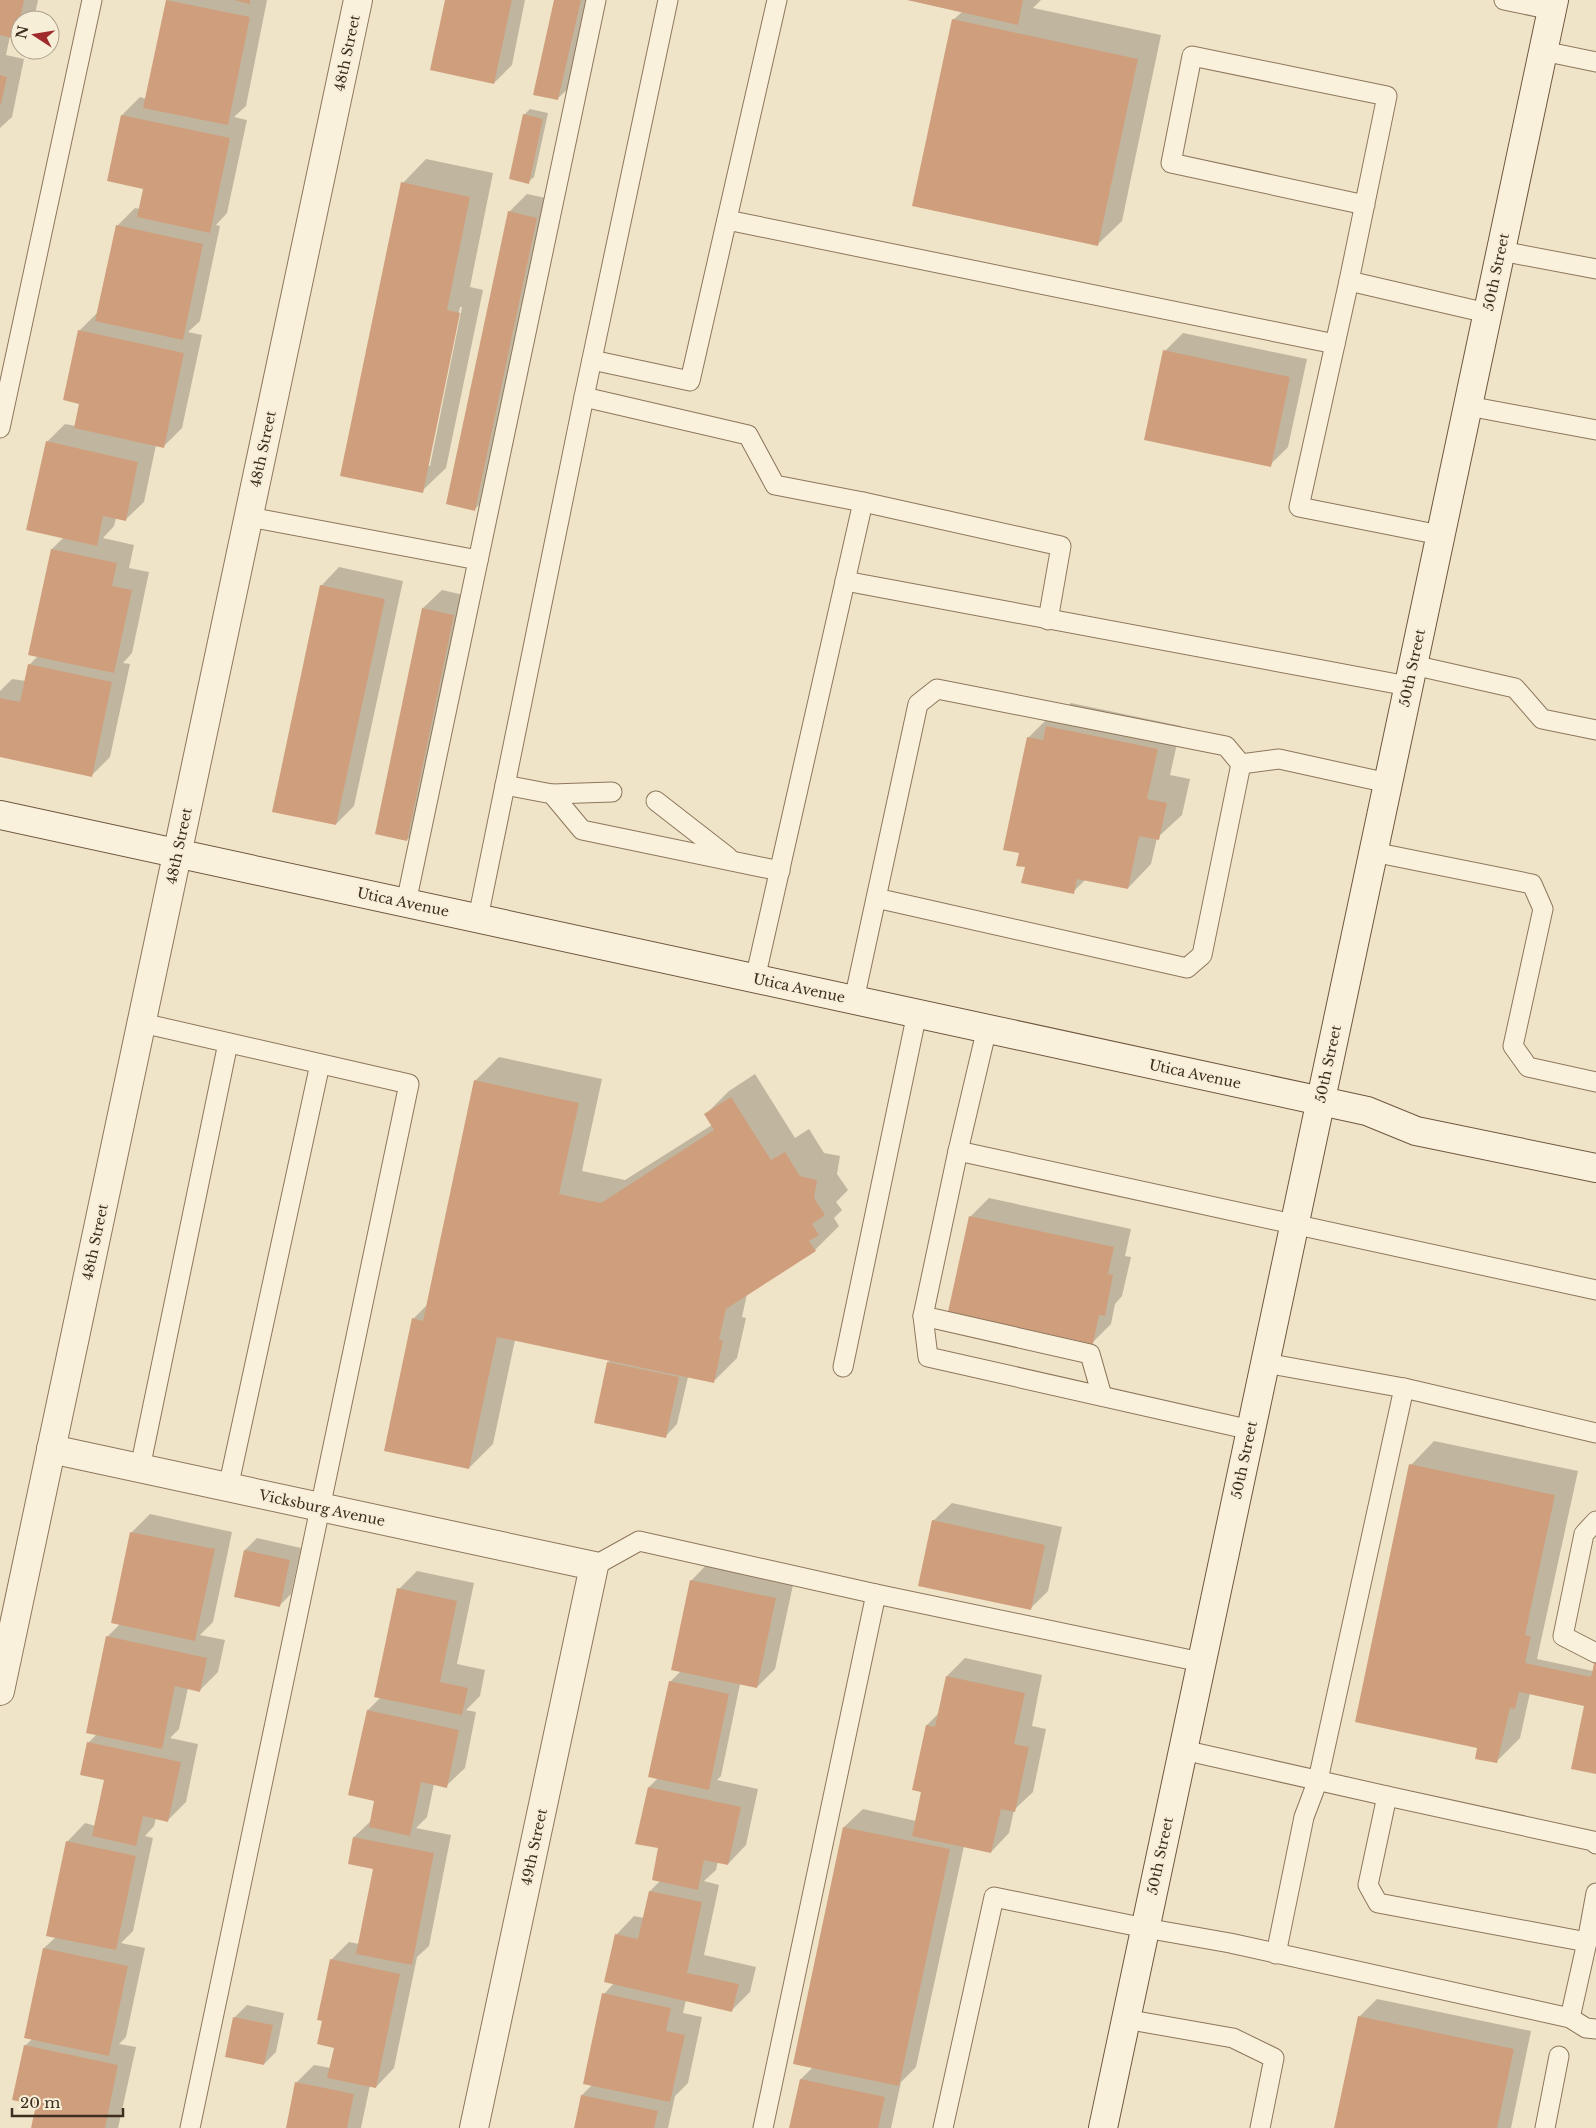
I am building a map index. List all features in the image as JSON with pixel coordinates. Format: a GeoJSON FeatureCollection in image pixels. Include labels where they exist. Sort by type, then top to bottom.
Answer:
{"type":"FeatureCollection","features":[{"type":"Feature","properties":{"kind":"street","name":"48th Street"},"geometry":{"type":"LineString","coordinates":[[0,1691],[358,0]]}},
{"type":"Feature","properties":{"kind":"street","name":"50th Street"},"geometry":{"type":"LineString","coordinates":[[1103,2128],[1553,5]]}},
{"type":"Feature","properties":{"kind":"street","name":"Utica Avenue"},"geometry":{"type":"LineString","coordinates":[[0,815],[1367,1111],[1416,1131],[1596,1168]]}},
{"type":"Feature","properties":{"kind":"street","name":"Vicksburg Avenue"},"geometry":{"type":"LineString","coordinates":[[51,1449],[594,1566]]}},
{"type":"Feature","properties":{"kind":"street","name":"49th Street"},"geometry":{"type":"LineString","coordinates":[[474,2128],[594,1566]]}},
{"type":"Feature","properties":{"kind":"lane"},"geometry":{"type":"LineString","coordinates":[[0,428],[92,0]]}},
{"type":"Feature","properties":{"kind":"lane"},"geometry":{"type":"LineString","coordinates":[[406,903],[596,0]]}},
{"type":"Feature","properties":{"kind":"lane"},"geometry":{"type":"LineString","coordinates":[[478,918],[584,397],[668,0]]}},
{"type":"Feature","properties":{"kind":"lane"},"geometry":{"type":"LineString","coordinates":[[592,360],[690,380],[777,0]]}},
{"type":"Feature","properties":{"kind":"lane"},"geometry":{"type":"LineString","coordinates":[[1504,0],[1553,5]]}},
{"type":"Feature","properties":{"kind":"lane"},"geometry":{"type":"LineString","coordinates":[[1542,51],[1596,62]]}},
{"type":"Feature","properties":{"kind":"lane"},"geometry":{"type":"LineString","coordinates":[[1365,205],[1171,163],[1192,56],[1387,96],[1365,205],[1349,280],[1299,507],[1440,535]]}},
{"type":"Feature","properties":{"kind":"lane"},"geometry":{"type":"LineString","coordinates":[[727,220],[1335,344]]}},
{"type":"Feature","properties":{"kind":"lane"},"geometry":{"type":"LineString","coordinates":[[1501,251],[1596,269]]}},
{"type":"Feature","properties":{"kind":"lane"},"geometry":{"type":"LineString","coordinates":[[1349,280],[1488,313]]}},
{"type":"Feature","properties":{"kind":"lane"},"geometry":{"type":"LineString","coordinates":[[584,397],[748,435],[775,485],[863,502],[1061,546],[1048,620]]}},
{"type":"Feature","properties":{"kind":"lane"},"geometry":{"type":"LineString","coordinates":[[1468,406],[1596,430]]}},
{"type":"Feature","properties":{"kind":"lane"},"geometry":{"type":"LineString","coordinates":[[755,978],[863,502]]}},
{"type":"Feature","properties":{"kind":"lane"},"geometry":{"type":"LineString","coordinates":[[249,517],[478,560]]}},
{"type":"Feature","properties":{"kind":"lane"},"geometry":{"type":"LineString","coordinates":[[845,581],[1048,620],[1410,675],[1515,688],[1542,720],[1596,730]]}},
{"type":"Feature","properties":{"kind":"lane"},"geometry":{"type":"LineString","coordinates":[[854,1000],[918,704],[937,689],[1226,746],[1241,764]]}},
{"type":"Feature","properties":{"kind":"lane"},"geometry":{"type":"LineString","coordinates":[[1241,764],[1279,759],[1388,783]]}},
{"type":"Feature","properties":{"kind":"lane"},"geometry":{"type":"LineString","coordinates":[[876,898],[1187,968],[1202,955],[1241,764]]}},
{"type":"Feature","properties":{"kind":"lane"},"geometry":{"type":"LineString","coordinates":[[505,785],[552,794],[612,792]]}},
{"type":"Feature","properties":{"kind":"lane"},"geometry":{"type":"LineString","coordinates":[[552,794],[582,830],[780,871]]}},
{"type":"Feature","properties":{"kind":"lane"},"geometry":{"type":"LineString","coordinates":[[656,801],[731,860]]}},
{"type":"Feature","properties":{"kind":"lane"},"geometry":{"type":"LineString","coordinates":[[1373,852],[1532,884],[1543,909],[1513,1046],[1528,1067],[1596,1082]]}},
{"type":"Feature","properties":{"kind":"lane"},"geometry":{"type":"LineString","coordinates":[[843,1367],[917,1013]]}},
{"type":"Feature","properties":{"kind":"lane"},"geometry":{"type":"LineString","coordinates":[[142,1023],[409,1084],[190,2128]]}},
{"type":"Feature","properties":{"kind":"lane"},"geometry":{"type":"LineString","coordinates":[[987,1028],[958,1151],[923,1316],[928,1357],[1251,1430]]}},
{"type":"Feature","properties":{"kind":"lane"},"geometry":{"type":"LineString","coordinates":[[140,1468],[228,1043]]}},
{"type":"Feature","properties":{"kind":"lane"},"geometry":{"type":"LineString","coordinates":[[228,1488],[320,1064]]}},
{"type":"Feature","properties":{"kind":"lane"},"geometry":{"type":"LineString","coordinates":[[958,1151],[1596,1290]]}},
{"type":"Feature","properties":{"kind":"lane"},"geometry":{"type":"LineString","coordinates":[[923,1316],[1090,1354],[1102,1396]]}},
{"type":"Feature","properties":{"kind":"lane"},"geometry":{"type":"LineString","coordinates":[[1265,1363],[1404,1388],[1596,1433]]}},
{"type":"Feature","properties":{"kind":"lane"},"geometry":{"type":"LineString","coordinates":[[1276,1954],[1304,1817],[1318,1780],[1404,1388]]}},
{"type":"Feature","properties":{"kind":"lane"},"geometry":{"type":"LineString","coordinates":[[1596,1521],[1584,1534],[1563,1636],[1596,1653]]}},
{"type":"Feature","properties":{"kind":"lane"},"geometry":{"type":"LineString","coordinates":[[594,1566],[639,1541],[876,1594],[1202,1662]]}},
{"type":"Feature","properties":{"kind":"lane"},"geometry":{"type":"LineString","coordinates":[[763,2128],[876,1594]]}},
{"type":"Feature","properties":{"kind":"lane"},"geometry":{"type":"LineString","coordinates":[[1183,1750],[1593,1841],[1596,1844]]}},
{"type":"Feature","properties":{"kind":"lane"},"geometry":{"type":"LineString","coordinates":[[1387,1796],[1368,1885],[1378,1903],[1587,1942]]}},
{"type":"Feature","properties":{"kind":"lane"},"geometry":{"type":"LineString","coordinates":[[1570,2018],[1596,1893]]}},
{"type":"Feature","properties":{"kind":"lane"},"geometry":{"type":"LineString","coordinates":[[943,2128],[994,1897],[1145,1928],[1230,1942],[1276,1954],[1570,2018],[1586,2028],[1596,2030]]}},
{"type":"Feature","properties":{"kind":"lane"},"geometry":{"type":"LineString","coordinates":[[1126,2019],[1234,2038],[1274,2058],[1260,2128]]}},
{"type":"Feature","properties":{"kind":"lane"},"geometry":{"type":"LineString","coordinates":[[1545,2128],[1560,2056]]}},
{"type":"Feature","properties":{"kind":"building"},"geometry":{"type":"Polygon","coordinates":[[[0,0],[24,0],[22,10],[10,10],[10,38],[0,35],[0,0]]]}},
{"type":"Feature","properties":{"kind":"building"},"geometry":{"type":"Polygon","coordinates":[[[166,0],[250,17],[228,125],[143,108],[166,0]]]}},
{"type":"Feature","properties":{"kind":"building"},"geometry":{"type":"Polygon","coordinates":[[[234,0],[250,0],[250,4],[234,0]]]}},
{"type":"Feature","properties":{"kind":"building"},"geometry":{"type":"Polygon","coordinates":[[[445,0],[512,0],[494,84],[430,70],[445,0]]]}},
{"type":"Feature","properties":{"kind":"building"},"geometry":{"type":"Polygon","coordinates":[[[554,0],[581,0],[558,100],[533,95],[554,0]]]}},
{"type":"Feature","properties":{"kind":"building"},"geometry":{"type":"Polygon","coordinates":[[[907,0],[1023,0],[1018,25],[907,0]]]}},
{"type":"Feature","properties":{"kind":"building"},"geometry":{"type":"Polygon","coordinates":[[[952,19],[1138,59],[1098,246],[912,206],[952,19]]]}},
{"type":"Feature","properties":{"kind":"building"},"geometry":{"type":"Polygon","coordinates":[[[0,75],[7,77],[1,104],[0,104],[0,75]]]}},
{"type":"Feature","properties":{"kind":"building"},"geometry":{"type":"Polygon","coordinates":[[[523,114],[543,119],[529,184],[509,179],[523,114]]]}},
{"type":"Feature","properties":{"kind":"building"},"geometry":{"type":"Polygon","coordinates":[[[121,115],[230,138],[210,233],[137,217],[143,189],[107,181],[121,115]]]}},
{"type":"Feature","properties":{"kind":"building"},"geometry":{"type":"Polygon","coordinates":[[[401,182],[470,197],[447,310],[460,313],[423,493],[340,476],[401,182]]]}},
{"type":"Feature","properties":{"kind":"building"},"geometry":{"type":"Polygon","coordinates":[[[508,211],[537,218],[475,511],[446,504],[508,211]]]}},
{"type":"Feature","properties":{"kind":"building"},"geometry":{"type":"Polygon","coordinates":[[[116,225],[203,244],[183,340],[95,321],[116,225]]]}},
{"type":"Feature","properties":{"kind":"building"},"geometry":{"type":"Polygon","coordinates":[[[78,330],[184,353],[164,448],[74,428],[79,404],[63,400],[78,330]]]}},
{"type":"Feature","properties":{"kind":"building"},"geometry":{"type":"Polygon","coordinates":[[[1163,350],[1290,377],[1271,467],[1144,440],[1163,350]]]}},
{"type":"Feature","properties":{"kind":"building"},"geometry":{"type":"Polygon","coordinates":[[[46,441],[138,462],[126,521],[103,516],[97,546],[26,530],[46,441]]]}},
{"type":"Feature","properties":{"kind":"building"},"geometry":{"type":"Polygon","coordinates":[[[51,549],[117,563],[112,586],[132,590],[114,673],[28,655],[51,549]]]}},
{"type":"Feature","properties":{"kind":"building"},"geometry":{"type":"Polygon","coordinates":[[[320,585],[385,599],[336,825],[272,812],[320,585]]]}},
{"type":"Feature","properties":{"kind":"building"},"geometry":{"type":"Polygon","coordinates":[[[422,608],[454,615],[407,841],[375,834],[422,608]]]}},
{"type":"Feature","properties":{"kind":"building"},"geometry":{"type":"Polygon","coordinates":[[[28,664],[112,682],[92,777],[0,757],[0,698],[20,702],[28,664]]]}},
{"type":"Feature","properties":{"kind":"building"},"geometry":{"type":"Polygon","coordinates":[[[1046,726],[1158,749],[1147,799],[1167,803],[1159,840],[1139,836],[1128,889],[1077,879],[1074,894],[1021,883],[1025,867],[1016,866],[1019,853],[1003,850],[1027,737],[1043,740],[1046,726]]]}},
{"type":"Feature","properties":{"kind":"building"},"geometry":{"type":"Polygon","coordinates":[[[474,1080],[579,1103],[559,1194],[601,1203],[714,1130],[704,1114],[731,1097],[771,1160],[785,1152],[800,1176],[817,1180],[814,1198],[825,1215],[812,1224],[819,1235],[809,1241],[816,1251],[726,1309],[719,1340],[723,1341],[714,1383],[497,1337],[469,1469],[384,1451],[412,1318],[423,1321],[474,1080]]]}},
{"type":"Feature","properties":{"kind":"building"},"geometry":{"type":"Polygon","coordinates":[[[969,1216],[1114,1247],[1108,1274],[1113,1275],[1105,1316],[1099,1315],[1093,1344],[948,1312],[969,1216]]]}},
{"type":"Feature","properties":{"kind":"building"},"geometry":{"type":"Polygon","coordinates":[[[607,1362],[679,1377],[666,1438],[594,1423],[607,1362]]]}},
{"type":"Feature","properties":{"kind":"building"},"geometry":{"type":"Polygon","coordinates":[[[1409,1464],[1555,1495],[1525,1635],[1531,1636],[1525,1663],[1591,1677],[1596,1655],[1596,1774],[1571,1769],[1584,1706],[1519,1692],[1515,1709],[1510,1708],[1497,1763],[1475,1759],[1477,1748],[1355,1722],[1409,1464]]]}},
{"type":"Feature","properties":{"kind":"building"},"geometry":{"type":"Polygon","coordinates":[[[932,1520],[1045,1545],[1031,1610],[918,1586],[932,1520]]]}},
{"type":"Feature","properties":{"kind":"building"},"geometry":{"type":"Polygon","coordinates":[[[130,1532],[215,1549],[195,1641],[111,1623],[130,1532]]]}},
{"type":"Feature","properties":{"kind":"building"},"geometry":{"type":"Polygon","coordinates":[[[244,1550],[290,1560],[280,1607],[234,1597],[244,1550]]]}},
{"type":"Feature","properties":{"kind":"building"},"geometry":{"type":"Polygon","coordinates":[[[690,1580],[776,1598],[757,1688],[671,1670],[690,1580]]]}},
{"type":"Feature","properties":{"kind":"building"},"geometry":{"type":"Polygon","coordinates":[[[397,1588],[457,1601],[440,1682],[468,1688],[462,1715],[374,1697],[397,1588]]]}},
{"type":"Feature","properties":{"kind":"building"},"geometry":{"type":"Polygon","coordinates":[[[106,1636],[207,1658],[200,1692],[175,1686],[162,1749],[86,1733],[106,1636]]]}},
{"type":"Feature","properties":{"kind":"building"},"geometry":{"type":"Polygon","coordinates":[[[946,1676],[1025,1693],[1014,1744],[1029,1747],[1015,1812],[1001,1809],[991,1853],[912,1836],[921,1792],[912,1790],[926,1725],[935,1727],[946,1676]]]}},
{"type":"Feature","properties":{"kind":"building"},"geometry":{"type":"Polygon","coordinates":[[[669,1681],[729,1694],[709,1790],[648,1777],[669,1681]]]}},
{"type":"Feature","properties":{"kind":"building"},"geometry":{"type":"Polygon","coordinates":[[[367,1710],[459,1730],[447,1788],[421,1782],[410,1836],[369,1827],[374,1801],[348,1795],[367,1710]]]}},
{"type":"Feature","properties":{"kind":"building"},"geometry":{"type":"Polygon","coordinates":[[[87,1742],[181,1762],[168,1822],[143,1816],[136,1846],[92,1836],[104,1780],[80,1775],[87,1742]]]}},
{"type":"Feature","properties":{"kind":"building"},"geometry":{"type":"Polygon","coordinates":[[[648,1787],[741,1807],[728,1865],[704,1860],[698,1890],[652,1880],[658,1848],[635,1844],[648,1787]]]}},
{"type":"Feature","properties":{"kind":"building"},"geometry":{"type":"Polygon","coordinates":[[[843,1827],[950,1849],[899,2086],[793,2064],[843,1827]]]}},
{"type":"Feature","properties":{"kind":"building"},"geometry":{"type":"Polygon","coordinates":[[[353,1837],[434,1853],[412,1965],[356,1954],[373,1869],[348,1864],[353,1837]]]}},
{"type":"Feature","properties":{"kind":"building"},"geometry":{"type":"Polygon","coordinates":[[[66,1841],[136,1856],[116,1950],[46,1936],[66,1841]]]}},
{"type":"Feature","properties":{"kind":"building"},"geometry":{"type":"Polygon","coordinates":[[[649,1891],[702,1902],[687,1973],[739,1984],[732,2012],[604,1982],[615,1934],[638,1939],[649,1891]]]}},
{"type":"Feature","properties":{"kind":"building"},"geometry":{"type":"Polygon","coordinates":[[[43,1948],[128,1966],[109,2056],[24,2038],[43,1948]]]}},
{"type":"Feature","properties":{"kind":"building"},"geometry":{"type":"Polygon","coordinates":[[[330,1959],[400,1974],[376,2088],[327,2078],[334,2048],[317,2044],[322,2021],[317,2020],[330,1959]]]}},
{"type":"Feature","properties":{"kind":"building"},"geometry":{"type":"Polygon","coordinates":[[[602,1993],[671,2008],[666,2031],[685,2035],[670,2102],[583,2084],[602,1993]]]}},
{"type":"Feature","properties":{"kind":"building"},"geometry":{"type":"Polygon","coordinates":[[[1358,2016],[1514,2049],[1497,2128],[1334,2128],[1358,2016]]]}},
{"type":"Feature","properties":{"kind":"building"},"geometry":{"type":"Polygon","coordinates":[[[233,2017],[273,2025],[264,2065],[225,2057],[233,2017]]]}},
{"type":"Feature","properties":{"kind":"building"},"geometry":{"type":"Polygon","coordinates":[[[24,2045],[118,2065],[105,2128],[31,2128],[36,2105],[12,2100],[24,2045]]]}},
{"type":"Feature","properties":{"kind":"building"},"geometry":{"type":"Polygon","coordinates":[[[800,2079],[885,2097],[878,2128],[789,2128],[800,2079]]]}},
{"type":"Feature","properties":{"kind":"building"},"geometry":{"type":"Polygon","coordinates":[[[295,2082],[354,2094],[347,2128],[286,2128],[295,2082]]]}},
{"type":"Feature","properties":{"kind":"building"},"geometry":{"type":"Polygon","coordinates":[[[581,2095],[658,2111],[654,2128],[574,2128],[581,2095]]]}}]}
